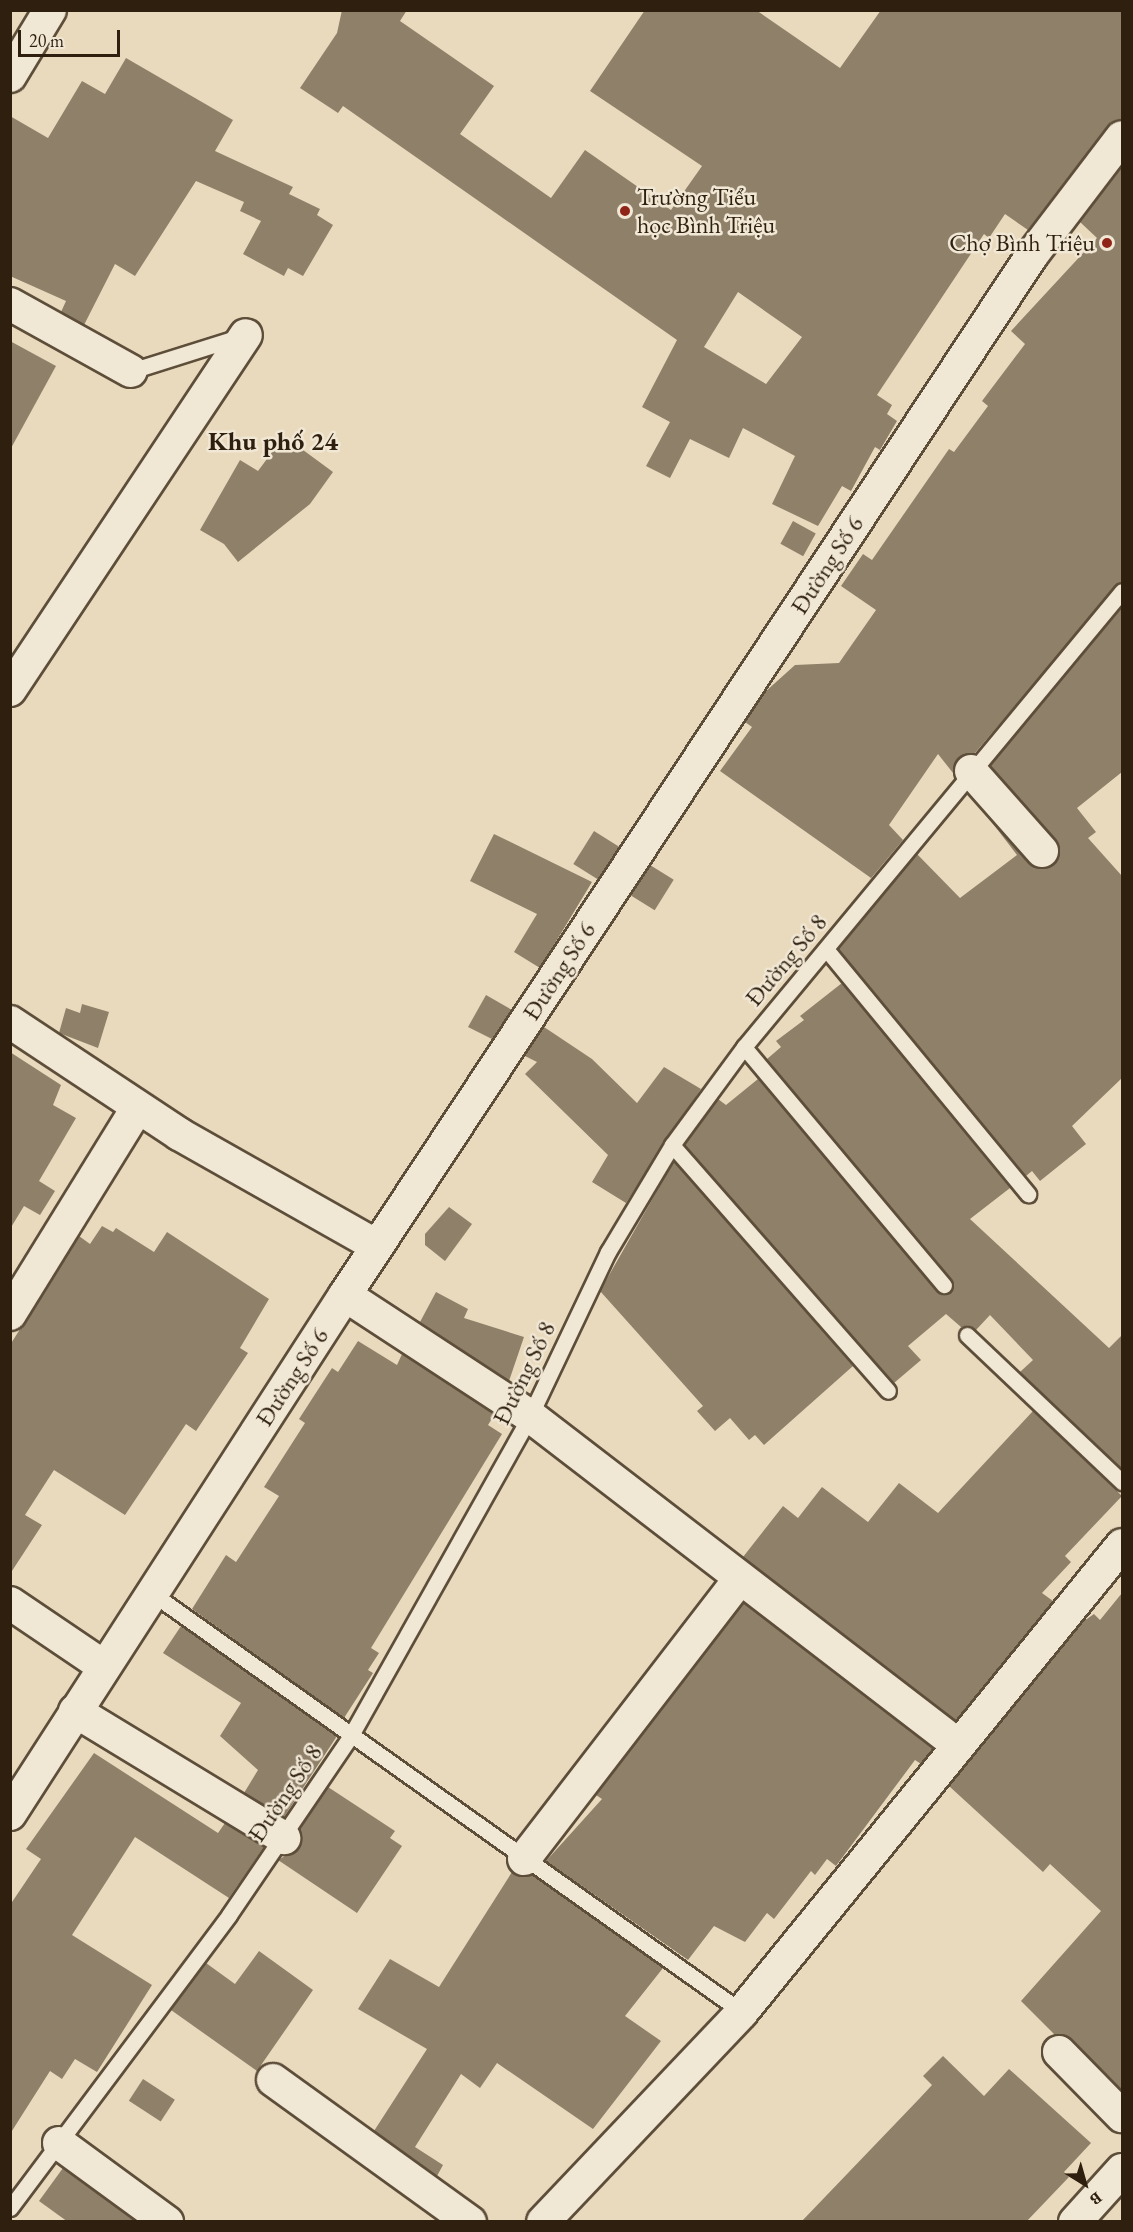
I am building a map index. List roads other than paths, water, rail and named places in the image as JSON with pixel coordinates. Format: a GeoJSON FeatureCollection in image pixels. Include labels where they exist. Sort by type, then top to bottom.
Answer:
{"type":"FeatureCollection","features":[{"type":"Feature","properties":{"kind":"street"},"geometry":{"type":"LineString","coordinates":[[10,76],[50,10]]}},
{"type":"Feature","properties":{"kind":"street","name":"Đường Số 6"},"geometry":{"type":"LineString","coordinates":[[10,1814],[103,1666],[153,1594],[377,1246],[1032,255],[1122,137]]}},
{"type":"Feature","properties":{"kind":"street"},"geometry":{"type":"LineString","coordinates":[[10,304],[131,371]]}},
{"type":"Feature","properties":{"kind":"street"},"geometry":{"type":"LineString","coordinates":[[10,690],[246,334]]}},
{"type":"Feature","properties":{"kind":"street"},"geometry":{"type":"LineString","coordinates":[[970,771],[1042,851]]}},
{"type":"Feature","properties":{"kind":"street"},"geometry":{"type":"LineString","coordinates":[[10,1022],[137,1108],[377,1246]]}},
{"type":"Feature","properties":{"kind":"street"},"geometry":{"type":"LineString","coordinates":[[10,1314],[137,1108]]}},
{"type":"Feature","properties":{"kind":"street"},"geometry":{"type":"LineString","coordinates":[[345,1295],[530,1416],[945,1735]]}},
{"type":"Feature","properties":{"kind":"street"},"geometry":{"type":"LineString","coordinates":[[543,2222],[742,2012],[1118,1560]]}},
{"type":"Feature","properties":{"kind":"street"},"geometry":{"type":"LineString","coordinates":[[524,1859],[740,1579]]}},
{"type":"Feature","properties":{"kind":"street"},"geometry":{"type":"LineString","coordinates":[[10,1603],[103,1666]]}},
{"type":"Feature","properties":{"kind":"street"},"geometry":{"type":"LineString","coordinates":[[75,1711],[284,1838]]}},
{"type":"Feature","properties":{"kind":"street"},"geometry":{"type":"LineString","coordinates":[[1059,2052],[1122,2116]]}},
{"type":"Feature","properties":{"kind":"street"},"geometry":{"type":"LineString","coordinates":[[273,2080],[470,2222]]}},
{"type":"Feature","properties":{"kind":"street"},"geometry":{"type":"LineString","coordinates":[[59,2143],[167,2222]]}},
{"type":"Feature","properties":{"kind":"street"},"geometry":{"type":"LineString","coordinates":[[1075,2222],[1122,2170]]}},
{"type":"Feature","properties":{"kind":"lane"},"geometry":{"type":"LineString","coordinates":[[131,371],[246,334]]}},
{"type":"Feature","properties":{"kind":"lane","name":"Đường Số 8"},"geometry":{"type":"LineString","coordinates":[[10,2208],[284,1838],[350,1737],[530,1416],[608,1252],[672,1145],[744,1047],[970,771],[1122,591]]}},
{"type":"Feature","properties":{"kind":"lane"},"geometry":{"type":"LineString","coordinates":[[826,949],[1028,1194]]}},
{"type":"Feature","properties":{"kind":"lane"},"geometry":{"type":"LineString","coordinates":[[744,1047],[944,1284]]}},
{"type":"Feature","properties":{"kind":"lane"},"geometry":{"type":"LineString","coordinates":[[672,1145],[888,1391]]}},
{"type":"Feature","properties":{"kind":"lane"},"geometry":{"type":"LineString","coordinates":[[967,1335],[1122,1482]]}},
{"type":"Feature","properties":{"kind":"lane"},"geometry":{"type":"LineString","coordinates":[[153,1594],[350,1737],[742,2012]]}},
{"type":"Feature","properties":{"kind":"place","name":"Trường Tiểu học Bình Triệu"},"geometry":{"type":"Point","coordinates":[625,211]}},
{"type":"Feature","properties":{"kind":"place","name":"Chợ Bình Triệu"},"geometry":{"type":"Point","coordinates":[1107,243]}},
{"type":"Feature","properties":{"kind":"district","name":"Khu phố 24"},"geometry":{"type":"Point","coordinates":[273,442]}}]}
